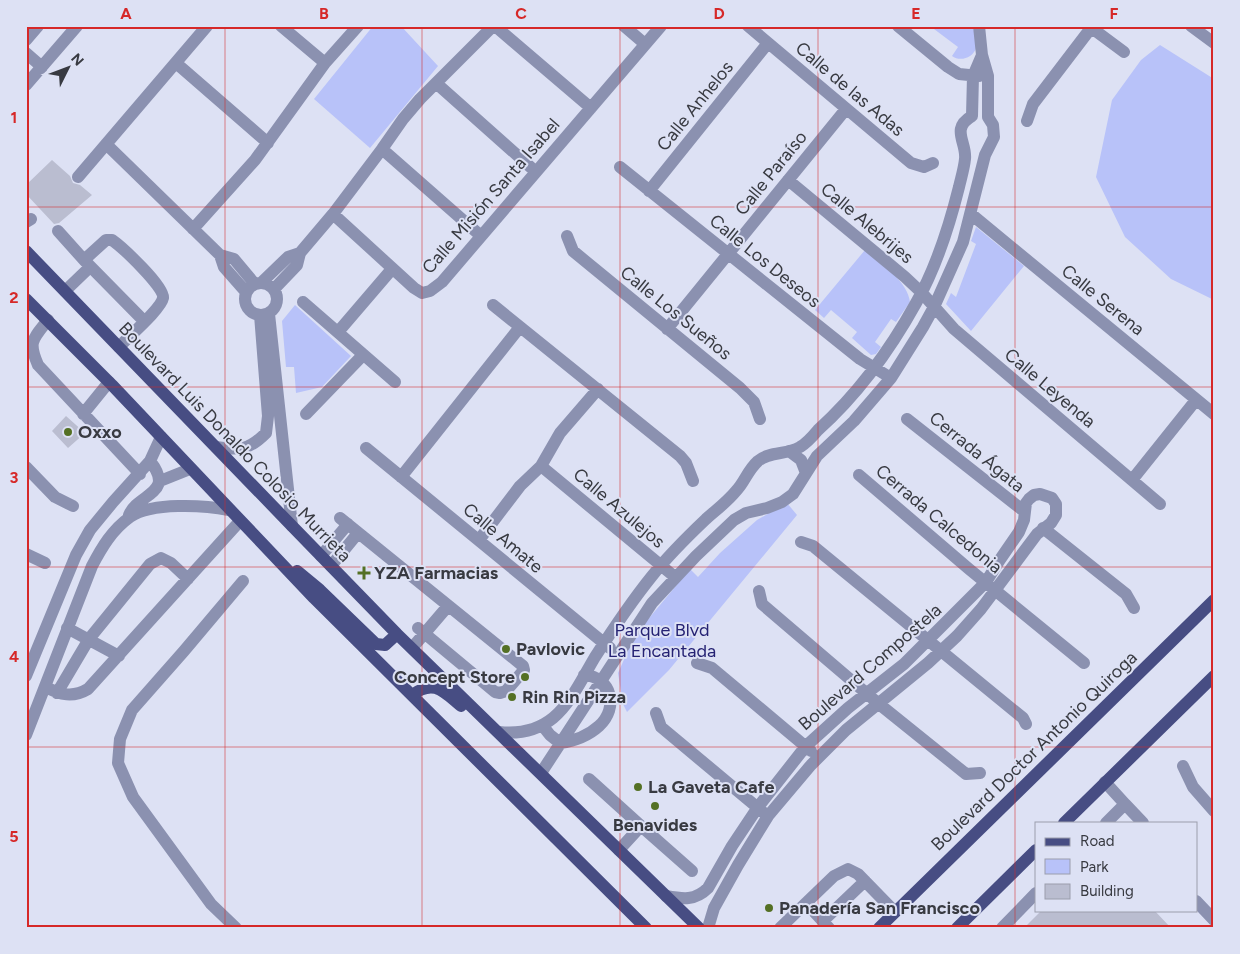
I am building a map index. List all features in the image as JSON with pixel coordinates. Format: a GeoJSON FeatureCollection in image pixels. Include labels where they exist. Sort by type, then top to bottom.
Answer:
{"type":"FeatureCollection","features":[{"type":"Feature","properties":{"kind":"main road","name":"Boulevard Luis Donaldo Colosio Murrieta"},"geometry":{"type":"LineString","coordinates":[[26,251],[405,641],[699,928]]}},
{"type":"Feature","properties":{"kind":"main road"},"geometry":{"type":"LineString","coordinates":[[26,299],[109,382],[274,556],[646,928]]}},
{"type":"Feature","properties":{"kind":"main road"},"geometry":{"type":"LineString","coordinates":[[274,556],[320,590],[376,644],[385,645],[405,641]]}},
{"type":"Feature","properties":{"kind":"main road","name":"Boulevard Doctor Antonio Quiroga"},"geometry":{"type":"LineString","coordinates":[[879,928],[1214,600]]}},
{"type":"Feature","properties":{"kind":"main road"},"geometry":{"type":"LineString","coordinates":[[1065,822],[1214,676]]}},
{"type":"Feature","properties":{"kind":"main road"},"geometry":{"type":"LineString","coordinates":[[412,696],[426,687],[434,687],[443,691],[478,719],[484,719]]}},
{"type":"Feature","properties":{"kind":"main road"},"geometry":{"type":"LineString","coordinates":[[957,928],[1035,851]]}},
{"type":"Feature","properties":{"kind":"street"},"geometry":{"type":"LineString","coordinates":[[26,40],[38,26]]}},
{"type":"Feature","properties":{"kind":"street"},"geometry":{"type":"LineString","coordinates":[[26,86],[78,26]]}},
{"type":"Feature","properties":{"kind":"street"},"geometry":{"type":"LineString","coordinates":[[78,177],[207,26]]}},
{"type":"Feature","properties":{"kind":"street"},"geometry":{"type":"LineString","coordinates":[[281,26],[325,63]]}},
{"type":"Feature","properties":{"kind":"street"},"geometry":{"type":"LineString","coordinates":[[193,229],[268,143],[325,63],[358,26]]}},
{"type":"Feature","properties":{"kind":"street"},"geometry":{"type":"LineString","coordinates":[[274,288],[297,265],[300,253],[333,214],[403,119],[436,83],[494,26],[591,108]]}},
{"type":"Feature","properties":{"kind":"street"},"geometry":{"type":"LineString","coordinates":[[624,26],[645,44]]}},
{"type":"Feature","properties":{"kind":"street","name":"Calle Misión Santa Isabel"},"geometry":{"type":"LineString","coordinates":[[333,214],[414,288],[422,293],[427,293],[442,282],[660,26]]}},
{"type":"Feature","properties":{"kind":"street","name":"Calle de las Adas"},"geometry":{"type":"LineString","coordinates":[[748,26],[911,163],[924,167],[933,163]]}},
{"type":"Feature","properties":{"kind":"street"},"geometry":{"type":"LineString","coordinates":[[898,26],[959,74],[988,76]]}},
{"type":"Feature","properties":{"kind":"street"},"geometry":{"type":"LineString","coordinates":[[979,26],[982,55],[988,76],[988,117]]}},
{"type":"Feature","properties":{"kind":"street"},"geometry":{"type":"LineString","coordinates":[[1191,26],[1214,43]]}},
{"type":"Feature","properties":{"kind":"street"},"geometry":{"type":"LineString","coordinates":[[1028,120],[1033,104],[1090,27],[1124,52]]}},
{"type":"Feature","properties":{"kind":"street","name":"Calle Anhelos"},"geometry":{"type":"LineString","coordinates":[[649,191],[768,43]]}},
{"type":"Feature","properties":{"kind":"street"},"geometry":{"type":"LineString","coordinates":[[26,53],[42,67]]}},
{"type":"Feature","properties":{"kind":"street"},"geometry":{"type":"LineString","coordinates":[[972,116],[973,76],[982,55]]}},
{"type":"Feature","properties":{"kind":"street"},"geometry":{"type":"LineString","coordinates":[[176,63],[268,143]]}},
{"type":"Feature","properties":{"kind":"street"},"geometry":{"type":"LineString","coordinates":[[436,83],[536,172]]}},
{"type":"Feature","properties":{"kind":"street","name":"Calle Paraíso"},"geometry":{"type":"LineString","coordinates":[[668,329],[846,109]]}},
{"type":"Feature","properties":{"kind":"street"},"geometry":{"type":"LineString","coordinates":[[499,732],[514,733],[528,731],[542,725],[562,709],[637,594],[661,566],[738,489],[748,471],[765,456],[800,447],[830,419],[874,368],[897,336],[922,293],[948,227],[966,151],[960,138],[960,129],[964,122],[972,116],[981,114],[988,117],[993,124],[994,137],[985,155],[963,242],[934,307],[891,378],[860,414],[817,456],[800,486],[793,494],[782,502],[734,520],[675,577],[652,603],[541,773]]}},
{"type":"Feature","properties":{"kind":"street"},"geometry":{"type":"LineString","coordinates":[[106,144],[220,255],[224,267],[254,286],[267,283],[274,288],[278,296],[278,302],[273,310],[264,314],[252,312],[246,303],[254,286],[288,257],[300,253]]}},
{"type":"Feature","properties":{"kind":"street"},"geometry":{"type":"LineString","coordinates":[[382,149],[481,236]]}},
{"type":"Feature","properties":{"kind":"street","name":"Calle Los Deseos"},"geometry":{"type":"LineString","coordinates":[[620,167],[860,359],[891,378]]}},
{"type":"Feature","properties":{"kind":"street","name":"Calle Alebrijes"},"geometry":{"type":"LineString","coordinates":[[788,180],[922,293]]}},
{"type":"Feature","properties":{"kind":"street"},"geometry":{"type":"LineString","coordinates":[[959,187],[977,191]]}},
{"type":"Feature","properties":{"kind":"street","name":"Calle Serena"},"geometry":{"type":"LineString","coordinates":[[971,214],[1214,414]]}},
{"type":"Feature","properties":{"kind":"street"},"geometry":{"type":"LineString","coordinates":[[58,231],[144,321]]}},
{"type":"Feature","properties":{"kind":"street","name":"Calle Los Sueños"},"geometry":{"type":"LineString","coordinates":[[567,236],[573,251],[748,395],[758,409],[760,419]]}},
{"type":"Feature","properties":{"kind":"street"},"geometry":{"type":"LineString","coordinates":[[65,291],[106,240],[109,239],[116,242],[130,255],[159,287],[163,294],[163,299],[119,346]]}},
{"type":"Feature","properties":{"kind":"street"},"geometry":{"type":"LineString","coordinates":[[338,332],[392,269]]}},
{"type":"Feature","properties":{"kind":"street","name":"Calle Leyenda"},"geometry":{"type":"LineString","coordinates":[[922,293],[954,329],[1160,504]]}},
{"type":"Feature","properties":{"kind":"street"},"geometry":{"type":"LineString","coordinates":[[303,302],[395,382]]}},
{"type":"Feature","properties":{"kind":"street"},"geometry":{"type":"LineString","coordinates":[[493,305],[680,456],[686,463],[693,480]]}},
{"type":"Feature","properties":{"kind":"street"},"geometry":{"type":"LineString","coordinates":[[216,447],[238,450],[249,446],[266,433],[268,416],[264,314]]}},
{"type":"Feature","properties":{"kind":"street"},"geometry":{"type":"LineString","coordinates":[[264,314],[292,526]]}},
{"type":"Feature","properties":{"kind":"street"},"geometry":{"type":"LineString","coordinates":[[48,320],[34,340],[32,350],[38,365],[140,474]]}},
{"type":"Feature","properties":{"kind":"street"},"geometry":{"type":"LineString","coordinates":[[401,477],[520,328]]}},
{"type":"Feature","properties":{"kind":"street"},"geometry":{"type":"LineString","coordinates":[[306,414],[363,354]]}},
{"type":"Feature","properties":{"kind":"street"},"geometry":{"type":"LineString","coordinates":[[83,414],[109,382]]}},
{"type":"Feature","properties":{"kind":"street"},"geometry":{"type":"LineString","coordinates":[[479,540],[520,486],[541,466],[560,433],[598,389]]}},
{"type":"Feature","properties":{"kind":"street"},"geometry":{"type":"LineString","coordinates":[[1132,480],[1196,400]]}},
{"type":"Feature","properties":{"kind":"street","name":"Cerrada Ágata"},"geometry":{"type":"LineString","coordinates":[[907,419],[1025,512]]}},
{"type":"Feature","properties":{"kind":"street"},"geometry":{"type":"LineString","coordinates":[[26,676],[76,555],[90,530],[112,502],[140,474],[150,461],[161,437]]}},
{"type":"Feature","properties":{"kind":"street","name":"Calle Amate"},"geometry":{"type":"LineString","coordinates":[[366,448],[618,654]]}},
{"type":"Feature","properties":{"kind":"street"},"geometry":{"type":"LineString","coordinates":[[789,451],[801,460],[806,473]]}},
{"type":"Feature","properties":{"kind":"street"},"geometry":{"type":"LineString","coordinates":[[150,461],[158,470],[160,481]]}},
{"type":"Feature","properties":{"kind":"street","name":"Calle Azulejos"},"geometry":{"type":"LineString","coordinates":[[541,466],[675,577]]}},
{"type":"Feature","properties":{"kind":"street"},"geometry":{"type":"LineString","coordinates":[[26,467],[55,497],[74,506]]}},
{"type":"Feature","properties":{"kind":"street"},"geometry":{"type":"LineString","coordinates":[[129,518],[129,512],[150,496],[160,481],[190,468]]}},
{"type":"Feature","properties":{"kind":"street","name":"Cerrada Calcedonia"},"geometry":{"type":"LineString","coordinates":[[859,475],[1084,662]]}},
{"type":"Feature","properties":{"kind":"street"},"geometry":{"type":"LineString","coordinates":[[738,489],[741,498],[747,506],[758,510]]}},
{"type":"Feature","properties":{"kind":"street","name":"Boulevard Compostela"},"geometry":{"type":"LineString","coordinates":[[666,896],[685,899],[696,897],[708,888],[732,846],[758,807],[806,746],[848,708],[904,664],[991,586],[1037,534],[1051,523],[1056,515],[1056,504],[1052,498],[1040,494],[1034,495],[1026,503],[1024,520],[1019,532],[999,561],[991,586],[981,609],[942,651],[846,730],[818,758],[768,816],[714,908],[708,928]]}},
{"type":"Feature","properties":{"kind":"street"},"geometry":{"type":"LineString","coordinates":[[51,690],[67,628],[92,566],[106,541],[116,529],[129,518],[146,511],[167,507],[210,506],[229,510]]}},
{"type":"Feature","properties":{"kind":"street"},"geometry":{"type":"LineString","coordinates":[[51,690],[72,695],[88,689],[240,521]]}},
{"type":"Feature","properties":{"kind":"street"},"geometry":{"type":"LineString","coordinates":[[321,556],[344,521],[523,666],[524,670],[506,691],[495,692],[421,630]]}},
{"type":"Feature","properties":{"kind":"street"},"geometry":{"type":"LineString","coordinates":[[1043,528],[1126,594],[1134,608]]}},
{"type":"Feature","properties":{"kind":"street"},"geometry":{"type":"LineString","coordinates":[[90,530],[106,541]]}},
{"type":"Feature","properties":{"kind":"street"},"geometry":{"type":"LineString","coordinates":[[331,566],[358,533]]}},
{"type":"Feature","properties":{"kind":"street"},"geometry":{"type":"LineString","coordinates":[[801,542],[813,546],[1023,718],[1026,724]]}},
{"type":"Feature","properties":{"kind":"street"},"geometry":{"type":"LineString","coordinates":[[26,554],[45,563]]}},
{"type":"Feature","properties":{"kind":"street"},"geometry":{"type":"LineString","coordinates":[[26,735],[51,690],[89,639],[150,564],[161,558],[171,562],[188,579]]}},
{"type":"Feature","properties":{"kind":"street"},"geometry":{"type":"LineString","coordinates":[[236,928],[211,904],[133,797],[118,764],[120,739],[132,710],[243,581]]}},
{"type":"Feature","properties":{"kind":"street"},"geometry":{"type":"LineString","coordinates":[[758,591],[762,604],[879,704],[966,774],[980,774]]}},
{"type":"Feature","properties":{"kind":"street"},"geometry":{"type":"LineString","coordinates":[[405,641],[421,630],[445,604]]}},
{"type":"Feature","properties":{"kind":"street"},"geometry":{"type":"LineString","coordinates":[[67,628],[119,656]]}},
{"type":"Feature","properties":{"kind":"street"},"geometry":{"type":"LineString","coordinates":[[697,663],[712,668],[818,758]]}},
{"type":"Feature","properties":{"kind":"street"},"geometry":{"type":"LineString","coordinates":[[560,743],[586,736],[600,726],[606,719],[609,711],[611,695],[608,688],[601,681],[590,675],[584,675]]}},
{"type":"Feature","properties":{"kind":"street"},"geometry":{"type":"LineString","coordinates":[[656,713],[661,727],[768,816]]}},
{"type":"Feature","properties":{"kind":"street"},"geometry":{"type":"LineString","coordinates":[[542,725],[560,743]]}},
{"type":"Feature","properties":{"kind":"street"},"geometry":{"type":"LineString","coordinates":[[1183,766],[1193,787],[1214,811]]}},
{"type":"Feature","properties":{"kind":"street"},"geometry":{"type":"LineString","coordinates":[[589,779],[692,871]]}},
{"type":"Feature","properties":{"kind":"street"},"geometry":{"type":"LineString","coordinates":[[1105,782],[1142,822]]}},
{"type":"Feature","properties":{"kind":"street"},"geometry":{"type":"LineString","coordinates":[[1107,822],[1125,804]]}},
{"type":"Feature","properties":{"kind":"street"},"geometry":{"type":"LineString","coordinates":[[619,850],[641,826]]}},
{"type":"Feature","properties":{"kind":"street"},"geometry":{"type":"LineString","coordinates":[[726,857],[738,865]]}},
{"type":"Feature","properties":{"kind":"street"},"geometry":{"type":"LineString","coordinates":[[780,928],[834,876],[842,871],[852,870],[896,912]]}},
{"type":"Feature","properties":{"kind":"street"},"geometry":{"type":"LineString","coordinates":[[806,903],[826,924],[865,881]]}},
{"type":"Feature","properties":{"kind":"street"},"geometry":{"type":"LineString","coordinates":[[1002,928],[1035,894]]}},
{"type":"Feature","properties":{"kind":"street"},"geometry":{"type":"LineString","coordinates":[[1198,903],[1214,920]]}},
{"type":"Feature","properties":{"kind":"green space"},"geometry":{"type":"Polygon","coordinates":[[[373,26],[401,26],[438,66],[370,148],[314,99],[373,26]]]}},
{"type":"Feature","properties":{"kind":"green space"},"geometry":{"type":"Polygon","coordinates":[[[930,26],[973,26],[976,48],[969,57],[955,58],[952,56],[958,47],[930,26]]]}},
{"type":"Feature","properties":{"kind":"green space"},"geometry":{"type":"Polygon","coordinates":[[[1160,45],[1214,79],[1214,300],[1171,279],[1125,237],[1096,177],[1112,100],[1141,60],[1160,45]]]}},
{"type":"Feature","properties":{"kind":"green space"},"geometry":{"type":"Polygon","coordinates":[[[976,227],[1024,266],[971,331],[946,304],[951,293],[956,297],[976,244],[971,241],[976,227]]]}},
{"type":"Feature","properties":{"kind":"green space"},"geometry":{"type":"Polygon","coordinates":[[[865,250],[899,280],[908,294],[910,302],[896,322],[891,319],[875,342],[881,347],[876,354],[871,355],[852,338],[857,332],[831,310],[824,318],[815,310],[865,250]]]}},
{"type":"Feature","properties":{"kind":"green space"},"geometry":{"type":"Polygon","coordinates":[[[295,305],[351,356],[322,387],[296,393],[294,367],[286,367],[282,321],[295,305]]]}},
{"type":"Feature","properties":{"kind":"green space","name":"Parque Blvd La Encantada"},"geometry":{"type":"Polygon","coordinates":[[[787,503],[797,515],[669,670],[627,712],[623,704],[618,673],[635,635],[690,569],[698,577],[720,553],[757,520],[787,503]]]}},
{"type":"Feature","properties":{"kind":"building"},"geometry":{"type":"Polygon","coordinates":[[[52,160],[70,176],[73,183],[80,185],[92,195],[59,223],[54,224],[26,194],[26,185],[52,160]]]}},
{"type":"Feature","properties":{"kind":"building","name":"Oxxo"},"geometry":{"type":"Polygon","coordinates":[[[66,416],[85,433],[68,448],[52,431],[66,416]]]}},
{"type":"Feature","properties":{"kind":"building"},"geometry":{"type":"Polygon","coordinates":[[[1040,912],[1156,912],[1171,928],[1024,928],[1040,912]]]}},
{"type":"Feature","properties":{"kind":"place","name":"Oxxo"},"geometry":{"type":"Point","coordinates":[68,432]}},
{"type":"Feature","properties":{"kind":"place","name":"YZA Farmacias"},"geometry":{"type":"Point","coordinates":[364,573]}},
{"type":"Feature","properties":{"kind":"place","name":"Pavlovic"},"geometry":{"type":"Point","coordinates":[506,649]}},
{"type":"Feature","properties":{"kind":"place","name":"Concept Store"},"geometry":{"type":"Point","coordinates":[525,677]}},
{"type":"Feature","properties":{"kind":"place","name":"Rin Rin Pizza"},"geometry":{"type":"Point","coordinates":[512,697]}},
{"type":"Feature","properties":{"kind":"place","name":"La Gaveta Cafe"},"geometry":{"type":"Point","coordinates":[638,787]}},
{"type":"Feature","properties":{"kind":"place","name":"Benavides"},"geometry":{"type":"Point","coordinates":[655,806]}},
{"type":"Feature","properties":{"kind":"place","name":"Panadería San Francisco"},"geometry":{"type":"Point","coordinates":[769,908]}}]}
